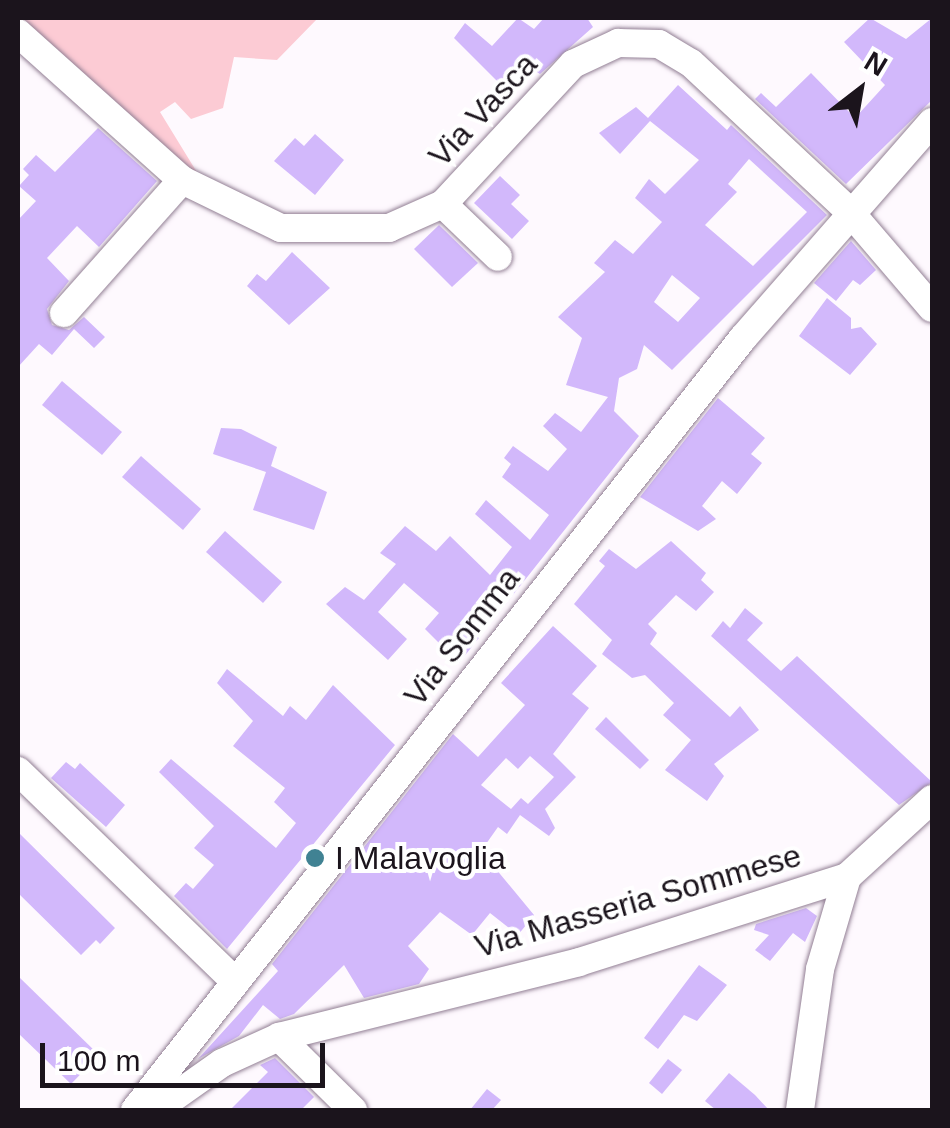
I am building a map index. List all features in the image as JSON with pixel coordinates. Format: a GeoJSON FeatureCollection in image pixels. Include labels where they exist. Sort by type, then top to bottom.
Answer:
{"type":"FeatureCollection","features":[{"type":"Feature","properties":{"kind":"street","name":"Via Vasca"},"geometry":{"type":"LineString","coordinates":[[18,33],[182,180],[242,215],[281,228],[389,228],[443,204],[572,64],[618,42],[659,44],[692,63],[850,212],[932,308]]}},
{"type":"Feature","properties":{"kind":"street","name":"Via Somma"},"geometry":{"type":"LineString","coordinates":[[136,1108],[623,487],[850,212],[932,122]]}},
{"type":"Feature","properties":{"kind":"street"},"geometry":{"type":"LineString","coordinates":[[64,313],[182,180]]}},
{"type":"Feature","properties":{"kind":"street"},"geometry":{"type":"LineString","coordinates":[[443,204],[498,257]]}},
{"type":"Feature","properties":{"kind":"street"},"geometry":{"type":"LineString","coordinates":[[18,771],[236,982]]}},
{"type":"Feature","properties":{"kind":"street","name":"Via Masseria Sommese"},"geometry":{"type":"LineString","coordinates":[[136,1108],[164,1104],[222,1064],[279,1037],[579,962],[846,877],[932,799]]}},
{"type":"Feature","properties":{"kind":"street"},"geometry":{"type":"LineString","coordinates":[[800,1110],[820,969],[846,877]]}},
{"type":"Feature","properties":{"kind":"street"},"geometry":{"type":"LineString","coordinates":[[279,1037],[353,1110]]}},
{"type":"Feature","properties":{"kind":"shaded area"},"geometry":{"type":"Polygon","coordinates":[[[18,18],[318,18],[277,60],[234,57],[223,108],[191,119],[175,102],[160,112],[198,174],[189,180],[18,18]]]}},
{"type":"Feature","properties":{"kind":"building"},"geometry":{"type":"Polygon","coordinates":[[[518,18],[534,29],[544,18],[587,18],[593,27],[540,74],[526,65],[504,88],[454,38],[465,23],[492,46],[518,18]]]}},
{"type":"Feature","properties":{"kind":"building"},"geometry":{"type":"Polygon","coordinates":[[[870,18],[906,39],[932,18],[932,100],[846,184],[755,99],[761,93],[776,107],[811,73],[855,118],[885,85],[844,42],[870,18]]]}},
{"type":"Feature","properties":{"kind":"building"},"geometry":{"type":"Polygon","coordinates":[[[678,85],[727,130],[731,125],[827,215],[672,370],[644,345],[637,369],[619,378],[614,411],[639,436],[459,663],[425,629],[439,613],[404,583],[378,612],[407,639],[388,660],[326,604],[345,587],[364,600],[396,564],[380,553],[405,526],[436,551],[450,536],[490,575],[512,547],[475,514],[486,500],[530,540],[549,515],[502,477],[511,464],[504,458],[513,446],[548,471],[567,449],[543,426],[555,413],[581,432],[608,397],[566,385],[582,338],[558,317],[605,272],[594,263],[615,240],[633,254],[662,222],[635,198],[649,179],[665,194],[699,160],[650,121],[620,154],[599,133],[636,107],[648,118],[678,85]],[[749,159],[728,184],[737,192],[705,225],[753,266],[807,212],[749,159]],[[672,275],[654,302],[678,322],[700,298],[672,275]]]}},
{"type":"Feature","properties":{"kind":"building"},"geometry":{"type":"Polygon","coordinates":[[[98,128],[157,181],[99,247],[77,226],[47,258],[69,281],[47,309],[52,325],[69,330],[84,317],[105,337],[94,348],[74,329],[52,355],[39,344],[18,367],[18,220],[36,201],[19,186],[29,175],[23,169],[36,155],[55,172],[98,128]]]}},
{"type":"Feature","properties":{"kind":"building"},"geometry":{"type":"Polygon","coordinates":[[[315,134],[344,160],[315,195],[274,161],[295,138],[304,146],[315,134]]]}},
{"type":"Feature","properties":{"kind":"building"},"geometry":{"type":"Polygon","coordinates":[[[500,176],[520,195],[511,204],[529,221],[512,239],[474,203],[500,176]]]}},
{"type":"Feature","properties":{"kind":"building"},"geometry":{"type":"Polygon","coordinates":[[[439,225],[478,263],[452,287],[414,249],[439,225]]]}},
{"type":"Feature","properties":{"kind":"building"},"geometry":{"type":"Polygon","coordinates":[[[851,241],[876,270],[860,285],[853,280],[836,301],[814,283],[851,241]]]}},
{"type":"Feature","properties":{"kind":"building"},"geometry":{"type":"Polygon","coordinates":[[[292,252],[330,288],[289,325],[247,286],[257,274],[266,281],[292,252]]]}},
{"type":"Feature","properties":{"kind":"building"},"geometry":{"type":"Polygon","coordinates":[[[827,298],[851,318],[851,329],[861,327],[877,344],[850,375],[799,336],[827,298]]]}},
{"type":"Feature","properties":{"kind":"building"},"geometry":{"type":"Polygon","coordinates":[[[62,381],[122,432],[102,455],[42,405],[62,381]]]}},
{"type":"Feature","properties":{"kind":"building"},"geometry":{"type":"Polygon","coordinates":[[[718,398],[765,438],[751,454],[762,463],[737,494],[722,481],[702,506],[716,519],[698,531],[640,497],[718,398]]]}},
{"type":"Feature","properties":{"kind":"building"},"geometry":{"type":"Polygon","coordinates":[[[221,428],[241,429],[277,447],[271,466],[327,492],[314,530],[253,510],[266,472],[213,454],[221,428]]]}},
{"type":"Feature","properties":{"kind":"building"},"geometry":{"type":"Polygon","coordinates":[[[141,456],[201,509],[183,530],[122,477],[141,456]]]}},
{"type":"Feature","properties":{"kind":"building"},"geometry":{"type":"Polygon","coordinates":[[[225,531],[282,582],[263,603],[206,552],[225,531]]]}},
{"type":"Feature","properties":{"kind":"building"},"geometry":{"type":"Polygon","coordinates":[[[671,541],[706,573],[701,580],[714,592],[696,611],[676,595],[648,624],[657,633],[650,644],[730,717],[740,706],[759,730],[714,764],[724,776],[707,801],[665,770],[691,740],[663,715],[674,703],[645,675],[632,678],[602,654],[612,640],[574,604],[605,566],[599,561],[609,549],[636,569],[671,541]]]}},
{"type":"Feature","properties":{"kind":"building"},"geometry":{"type":"Polygon","coordinates":[[[745,608],[763,623],[747,640],[781,671],[797,656],[932,782],[899,805],[711,636],[723,621],[730,628],[745,608]]]}},
{"type":"Feature","properties":{"kind":"building"},"geometry":{"type":"Polygon","coordinates":[[[553,626],[597,666],[572,694],[589,708],[553,754],[576,777],[545,809],[555,828],[549,836],[520,815],[507,834],[498,827],[481,851],[534,915],[518,935],[490,913],[472,935],[440,912],[408,946],[429,969],[419,984],[364,998],[344,965],[294,1014],[280,1019],[263,1005],[239,1036],[198,1059],[278,971],[272,964],[453,734],[478,757],[525,705],[501,683],[553,626]],[[530,756],[518,769],[506,758],[481,785],[511,809],[521,798],[528,804],[554,777],[530,756]]]}},
{"type":"Feature","properties":{"kind":"building"},"geometry":{"type":"Polygon","coordinates":[[[227,669],[283,716],[290,706],[306,720],[333,685],[395,745],[227,949],[174,896],[186,883],[193,889],[214,865],[194,848],[214,826],[159,772],[171,759],[276,848],[296,823],[274,802],[285,788],[233,746],[253,721],[217,683],[227,669]]]}},
{"type":"Feature","properties":{"kind":"building"},"geometry":{"type":"Polygon","coordinates":[[[606,717],[649,760],[640,769],[595,729],[606,717]]]}},
{"type":"Feature","properties":{"kind":"building"},"geometry":{"type":"Polygon","coordinates":[[[66,762],[75,769],[80,763],[125,805],[106,827],[51,778],[66,762]]]}},
{"type":"Feature","properties":{"kind":"building"},"geometry":{"type":"Polygon","coordinates":[[[18,832],[115,928],[100,944],[96,940],[81,955],[18,893],[18,832]]]}},
{"type":"Feature","properties":{"kind":"building"},"geometry":{"type":"Polygon","coordinates":[[[806,908],[817,916],[805,942],[793,933],[770,961],[755,950],[769,935],[754,930],[756,924],[806,908]]]}},
{"type":"Feature","properties":{"kind":"building"},"geometry":{"type":"Polygon","coordinates":[[[699,965],[727,985],[697,1021],[684,1015],[658,1049],[644,1038],[699,965]]]}},
{"type":"Feature","properties":{"kind":"building"},"geometry":{"type":"Polygon","coordinates":[[[18,976],[99,1055],[71,1084],[18,1033],[18,976]]]}},
{"type":"Feature","properties":{"kind":"building"},"geometry":{"type":"Polygon","coordinates":[[[275,1058],[314,1097],[301,1110],[230,1110],[268,1072],[260,1065],[275,1058]]]}},
{"type":"Feature","properties":{"kind":"building"},"geometry":{"type":"Polygon","coordinates":[[[668,1059],[682,1070],[662,1094],[649,1083],[668,1059]]]}},
{"type":"Feature","properties":{"kind":"building"},"geometry":{"type":"Polygon","coordinates":[[[729,1073],[769,1110],[716,1110],[705,1101],[729,1073]]]}},
{"type":"Feature","properties":{"kind":"building"},"geometry":{"type":"Polygon","coordinates":[[[487,1089],[501,1100],[492,1110],[470,1110],[487,1089]]]}},
{"type":"Feature","properties":{"kind":"place","name":"I Malavoglia"},"geometry":{"type":"Point","coordinates":[315,858]}}]}
